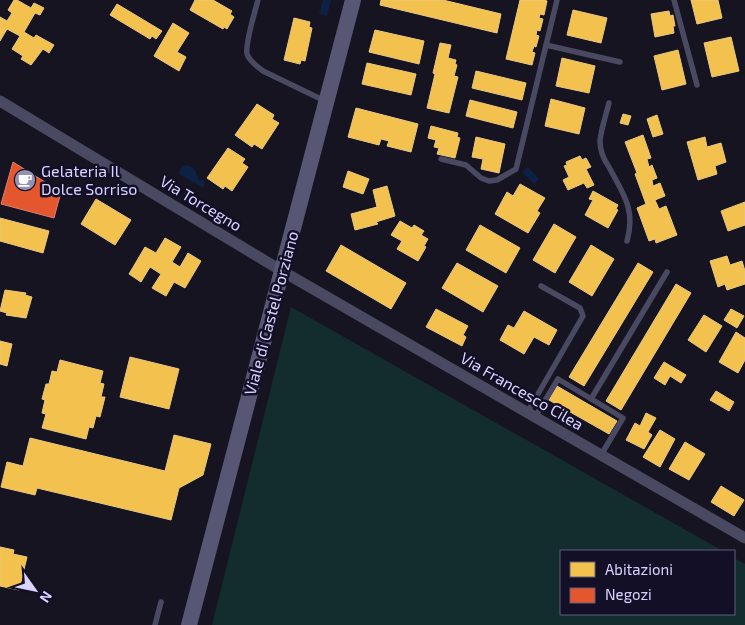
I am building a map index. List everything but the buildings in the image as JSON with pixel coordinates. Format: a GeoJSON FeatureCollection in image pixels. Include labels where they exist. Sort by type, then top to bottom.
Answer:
{"type":"FeatureCollection","features":[{"type":"Feature","properties":{"kind":"street","name":"Viale di Castel Porziano"},"geometry":{"type":"LineString","coordinates":[[189,625],[353,0]]}},
{"type":"Feature","properties":{"kind":"street","name":"Via Torcegno"},"geometry":{"type":"LineString","coordinates":[[0,102],[282,271]]}},
{"type":"Feature","properties":{"kind":"street","name":"Via Francesco Cilea"},"geometry":{"type":"LineString","coordinates":[[282,271],[745,538]]}},
{"type":"Feature","properties":{"kind":"lane"},"geometry":{"type":"LineString","coordinates":[[258,0],[247,54],[254,64],[263,71],[326,102]]}},
{"type":"Feature","properties":{"kind":"lane"},"geometry":{"type":"LineString","coordinates":[[441,159],[466,165],[481,178],[489,181],[497,180],[516,169],[557,0]]}},
{"type":"Feature","properties":{"kind":"lane"},"geometry":{"type":"LineString","coordinates":[[674,0],[698,85]]}},
{"type":"Feature","properties":{"kind":"lane"},"geometry":{"type":"LineString","coordinates":[[546,44],[620,62]]}},
{"type":"Feature","properties":{"kind":"lane"},"geometry":{"type":"LineString","coordinates":[[609,103],[600,142],[604,160],[626,198],[630,211],[631,227],[627,241]]}},
{"type":"Feature","properties":{"kind":"lane"},"geometry":{"type":"LineString","coordinates":[[591,399],[667,272]]}},
{"type":"Feature","properties":{"kind":"lane"},"geometry":{"type":"LineString","coordinates":[[531,415],[583,316],[580,308],[541,286]]}},
{"type":"Feature","properties":{"kind":"lane"},"geometry":{"type":"LineString","coordinates":[[531,415],[558,379],[623,418],[601,455]]}},
{"type":"Feature","properties":{"kind":"lane"},"geometry":{"type":"LineString","coordinates":[[155,625],[161,602]]}},
{"type":"Feature","properties":{"kind":"green space"},"geometry":{"type":"Polygon","coordinates":[[[291,307],[721,550],[560,550],[560,615],[735,615],[735,559],[745,564],[745,625],[212,625],[291,307]]]}},
{"type":"Feature","properties":{"kind":"water"},"geometry":{"type":"Polygon","coordinates":[[[323,0],[331,0],[327,16],[319,14],[323,0]]]}},
{"type":"Feature","properties":{"kind":"water"},"geometry":{"type":"Polygon","coordinates":[[[187,165],[194,169],[199,180],[201,179],[205,182],[203,188],[178,173],[183,166],[187,165]]]}},
{"type":"Feature","properties":{"kind":"water"},"geometry":{"type":"Polygon","coordinates":[[[528,167],[539,179],[534,184],[522,172],[528,167]]]}},
{"type":"Feature","properties":{"kind":"place","name":"Gelateria Il Dolce Sorriso"},"geometry":{"type":"Point","coordinates":[25,180]}}]}
